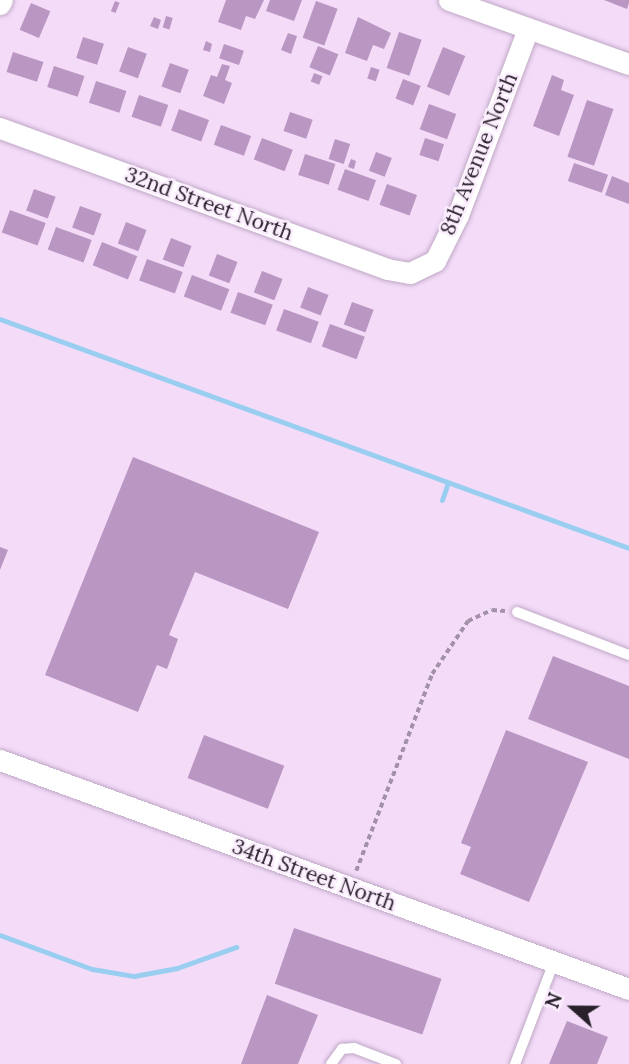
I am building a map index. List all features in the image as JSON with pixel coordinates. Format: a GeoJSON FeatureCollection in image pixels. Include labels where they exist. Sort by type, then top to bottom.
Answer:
{"type":"FeatureCollection","features":[{"type":"Feature","properties":{"kind":"street"},"geometry":{"type":"LineString","coordinates":[[449,0],[629,64]]}},
{"type":"Feature","properties":{"kind":"street","name":"8th Avenue North"},"geometry":{"type":"LineString","coordinates":[[418,269],[435,261],[458,215],[528,29]]}},
{"type":"Feature","properties":{"kind":"street","name":"32nd Street North"},"geometry":{"type":"LineString","coordinates":[[0,128],[387,269],[410,273],[418,269]]}},
{"type":"Feature","properties":{"kind":"street","name":"34th Street North"},"geometry":{"type":"LineString","coordinates":[[0,760],[629,989]]}},
{"type":"Feature","properties":{"kind":"lane"},"geometry":{"type":"LineString","coordinates":[[517,612],[629,655]]}},
{"type":"Feature","properties":{"kind":"lane"},"geometry":{"type":"LineString","coordinates":[[515,1064],[554,962]]}},
{"type":"Feature","properties":{"kind":"lane"},"geometry":{"type":"LineString","coordinates":[[331,1064],[342,1049],[354,1048],[396,1064]]}},
{"type":"Feature","properties":{"kind":"path"},"geometry":{"type":"LineString","coordinates":[[350,888],[432,674],[468,621],[492,610],[517,612]]}},
{"type":"Feature","properties":{"kind":"building"},"geometry":{"type":"Polygon","coordinates":[[[226,0],[264,0],[255,19],[246,16],[241,30],[218,22],[226,0]]]}},
{"type":"Feature","properties":{"kind":"building"},"geometry":{"type":"Polygon","coordinates":[[[270,0],[302,0],[294,21],[266,11],[270,0]]]}},
{"type":"Feature","properties":{"kind":"building"},"geometry":{"type":"Polygon","coordinates":[[[604,0],[629,0],[629,3],[627,9],[604,0]]]}},
{"type":"Feature","properties":{"kind":"building"},"geometry":{"type":"Polygon","coordinates":[[[115,1],[120,3],[116,13],[111,11],[115,1]]]}},
{"type":"Feature","properties":{"kind":"building"},"geometry":{"type":"Polygon","coordinates":[[[316,1],[338,9],[324,46],[303,38],[316,1]]]}},
{"type":"Feature","properties":{"kind":"building"},"geometry":{"type":"Polygon","coordinates":[[[31,3],[50,11],[39,38],[20,30],[31,3]]]}},
{"type":"Feature","properties":{"kind":"building"},"geometry":{"type":"Polygon","coordinates":[[[166,16],[173,18],[169,29],[163,28],[166,16]]]}},
{"type":"Feature","properties":{"kind":"building"},"geometry":{"type":"Polygon","coordinates":[[[154,17],[161,20],[158,29],[150,26],[154,17]]]}},
{"type":"Feature","properties":{"kind":"building"},"geometry":{"type":"Polygon","coordinates":[[[358,17],[391,33],[384,49],[373,45],[367,61],[345,53],[358,17]]]}},
{"type":"Feature","properties":{"kind":"building"},"geometry":{"type":"Polygon","coordinates":[[[399,32],[422,40],[409,76],[387,68],[399,32]]]}},
{"type":"Feature","properties":{"kind":"building"},"geometry":{"type":"Polygon","coordinates":[[[288,33],[297,36],[291,54],[281,50],[288,33]]]}},
{"type":"Feature","properties":{"kind":"building"},"geometry":{"type":"Polygon","coordinates":[[[83,37],[104,44],[97,65],[76,58],[83,37]]]}},
{"type":"Feature","properties":{"kind":"building"},"geometry":{"type":"Polygon","coordinates":[[[206,41],[212,44],[210,52],[203,50],[206,41]]]}},
{"type":"Feature","properties":{"kind":"building"},"geometry":{"type":"Polygon","coordinates":[[[224,44],[244,51],[239,65],[219,58],[224,44]]]}},
{"type":"Feature","properties":{"kind":"building"},"geometry":{"type":"Polygon","coordinates":[[[318,46],[338,54],[330,76],[309,67],[318,46]]]}},
{"type":"Feature","properties":{"kind":"building"},"geometry":{"type":"Polygon","coordinates":[[[128,47],[147,54],[138,78],[119,71],[128,47]]]}},
{"type":"Feature","properties":{"kind":"building"},"geometry":{"type":"Polygon","coordinates":[[[443,47],[465,56],[449,96],[427,87],[443,47]]]}},
{"type":"Feature","properties":{"kind":"building"},"geometry":{"type":"Polygon","coordinates":[[[13,52],[43,62],[37,82],[7,72],[13,52]]]}},
{"type":"Feature","properties":{"kind":"building"},"geometry":{"type":"Polygon","coordinates":[[[170,63],[189,70],[180,93],[161,86],[170,63]]]}},
{"type":"Feature","properties":{"kind":"building"},"geometry":{"type":"Polygon","coordinates":[[[222,64],[230,66],[225,80],[232,83],[224,104],[203,96],[211,75],[217,77],[222,64]]]}},
{"type":"Feature","properties":{"kind":"building"},"geometry":{"type":"Polygon","coordinates":[[[54,66],[84,76],[78,97],[47,87],[54,66]]]}},
{"type":"Feature","properties":{"kind":"building"},"geometry":{"type":"Polygon","coordinates":[[[371,67],[380,70],[376,81],[367,78],[371,67]]]}},
{"type":"Feature","properties":{"kind":"building"},"geometry":{"type":"Polygon","coordinates":[[[314,73],[322,76],[319,85],[311,81],[314,73]]]}},
{"type":"Feature","properties":{"kind":"building"},"geometry":{"type":"Polygon","coordinates":[[[552,75],[564,80],[561,90],[574,95],[559,136],[533,126],[552,75]]]}},
{"type":"Feature","properties":{"kind":"building"},"geometry":{"type":"Polygon","coordinates":[[[403,79],[421,86],[413,105],[395,99],[403,79]]]}},
{"type":"Feature","properties":{"kind":"building"},"geometry":{"type":"Polygon","coordinates":[[[96,81],[126,91],[119,113],[89,103],[96,81]]]}},
{"type":"Feature","properties":{"kind":"building"},"geometry":{"type":"Polygon","coordinates":[[[139,95],[168,105],[161,127],[132,117],[139,95]]]}},
{"type":"Feature","properties":{"kind":"building"},"geometry":{"type":"Polygon","coordinates":[[[587,100],[613,109],[594,166],[567,157],[587,100]]]}},
{"type":"Feature","properties":{"kind":"building"},"geometry":{"type":"Polygon","coordinates":[[[429,104],[456,114],[447,139],[420,129],[429,104]]]}},
{"type":"Feature","properties":{"kind":"building"},"geometry":{"type":"Polygon","coordinates":[[[179,109],[209,120],[201,142],[171,131],[179,109]]]}},
{"type":"Feature","properties":{"kind":"building"},"geometry":{"type":"Polygon","coordinates":[[[290,112],[313,120],[306,139],[283,131],[290,112]]]}},
{"type":"Feature","properties":{"kind":"building"},"geometry":{"type":"Polygon","coordinates":[[[221,125],[251,136],[244,156],[214,145],[221,125]]]}},
{"type":"Feature","properties":{"kind":"building"},"geometry":{"type":"Polygon","coordinates":[[[262,138],[293,150],[285,171],[254,159],[262,138]]]}},
{"type":"Feature","properties":{"kind":"building"},"geometry":{"type":"Polygon","coordinates":[[[425,138],[444,144],[438,161],[419,155],[425,138]]]}},
{"type":"Feature","properties":{"kind":"building"},"geometry":{"type":"Polygon","coordinates":[[[335,139],[350,144],[344,164],[329,159],[335,139]]]}},
{"type":"Feature","properties":{"kind":"building"},"geometry":{"type":"Polygon","coordinates":[[[376,152],[392,158],[385,177],[369,171],[376,152]]]}},
{"type":"Feature","properties":{"kind":"building"},"geometry":{"type":"Polygon","coordinates":[[[305,154],[335,164],[329,185],[298,175],[305,154]]]}},
{"type":"Feature","properties":{"kind":"building"},"geometry":{"type":"Polygon","coordinates":[[[351,159],[356,161],[354,169],[348,167],[351,159]]]}},
{"type":"Feature","properties":{"kind":"building"},"geometry":{"type":"Polygon","coordinates":[[[574,163],[608,175],[602,193],[568,181],[574,163]]]}},
{"type":"Feature","properties":{"kind":"building"},"geometry":{"type":"Polygon","coordinates":[[[345,169],[376,180],[368,201],[337,190],[345,169]]]}},
{"type":"Feature","properties":{"kind":"building"},"geometry":{"type":"Polygon","coordinates":[[[612,176],[629,183],[629,204],[605,195],[612,176]]]}},
{"type":"Feature","properties":{"kind":"building"},"geometry":{"type":"Polygon","coordinates":[[[387,184],[417,195],[410,216],[379,205],[387,184]]]}},
{"type":"Feature","properties":{"kind":"building"},"geometry":{"type":"Polygon","coordinates":[[[34,189],[56,197],[48,218],[26,211],[34,189]]]}},
{"type":"Feature","properties":{"kind":"building"},"geometry":{"type":"Polygon","coordinates":[[[80,206],[102,214],[94,235],[72,228],[80,206]]]}},
{"type":"Feature","properties":{"kind":"building"},"geometry":{"type":"Polygon","coordinates":[[[10,210],[46,223],[37,246],[2,233],[10,210]]]}},
{"type":"Feature","properties":{"kind":"building"},"geometry":{"type":"Polygon","coordinates":[[[126,222],[147,230],[138,251],[118,243],[126,222]]]}},
{"type":"Feature","properties":{"kind":"building"},"geometry":{"type":"Polygon","coordinates":[[[56,227],[92,240],[83,263],[48,250],[56,227]]]}},
{"type":"Feature","properties":{"kind":"building"},"geometry":{"type":"Polygon","coordinates":[[[171,238],[192,246],[183,267],[163,259],[171,238]]]}},
{"type":"Feature","properties":{"kind":"building"},"geometry":{"type":"Polygon","coordinates":[[[102,242],[137,256],[128,279],[93,265],[102,242]]]}},
{"type":"Feature","properties":{"kind":"building"},"geometry":{"type":"Polygon","coordinates":[[[217,254],[238,262],[229,283],[209,275],[217,254]]]}},
{"type":"Feature","properties":{"kind":"building"},"geometry":{"type":"Polygon","coordinates":[[[147,259],[183,272],[175,294],[139,281],[147,259]]]}},
{"type":"Feature","properties":{"kind":"building"},"geometry":{"type":"Polygon","coordinates":[[[262,271],[283,279],[274,300],[254,292],[262,271]]]}},
{"type":"Feature","properties":{"kind":"building"},"geometry":{"type":"Polygon","coordinates":[[[192,275],[229,289],[221,311],[184,296],[192,275]]]}},
{"type":"Feature","properties":{"kind":"building"},"geometry":{"type":"Polygon","coordinates":[[[308,287],[329,295],[321,315],[300,308],[308,287]]]}},
{"type":"Feature","properties":{"kind":"building"},"geometry":{"type":"Polygon","coordinates":[[[238,292],[273,305],[265,325],[230,313],[238,292]]]}},
{"type":"Feature","properties":{"kind":"building"},"geometry":{"type":"Polygon","coordinates":[[[352,302],[374,310],[365,332],[344,325],[352,302]]]}},
{"type":"Feature","properties":{"kind":"building"},"geometry":{"type":"Polygon","coordinates":[[[284,309],[319,322],[311,343],[276,331],[284,309]]]}},
{"type":"Feature","properties":{"kind":"building"},"geometry":{"type":"Polygon","coordinates":[[[330,324],[365,337],[357,359],[322,347],[330,324]]]}},
{"type":"Feature","properties":{"kind":"building"},"geometry":{"type":"Polygon","coordinates":[[[133,457],[319,532],[288,609],[195,572],[169,635],[178,639],[167,669],[157,665],[138,712],[45,675],[133,457]]]}},
{"type":"Feature","properties":{"kind":"building"},"geometry":{"type":"Polygon","coordinates":[[[0,547],[8,550],[0,570],[0,547]]]}},
{"type":"Feature","properties":{"kind":"building"},"geometry":{"type":"Polygon","coordinates":[[[553,656],[629,686],[629,759],[528,719],[553,656]]]}},
{"type":"Feature","properties":{"kind":"building"},"geometry":{"type":"Polygon","coordinates":[[[506,730],[588,762],[529,902],[460,874],[471,847],[461,843],[506,730]]]}},
{"type":"Feature","properties":{"kind":"building"},"geometry":{"type":"Polygon","coordinates":[[[204,735],[284,766],[268,809],[188,778],[204,735]]]}},
{"type":"Feature","properties":{"kind":"building"},"geometry":{"type":"Polygon","coordinates":[[[294,928],[442,979],[422,1035],[275,984],[294,928]]]}},
{"type":"Feature","properties":{"kind":"building"},"geometry":{"type":"Polygon","coordinates":[[[267,995],[318,1015],[298,1064],[241,1064],[267,995]]]}},
{"type":"Feature","properties":{"kind":"building"},"geometry":{"type":"Polygon","coordinates":[[[567,1021],[608,1037],[597,1064],[549,1064],[567,1021]]]}},
{"type":"Feature","properties":{"kind":"waterway"},"geometry":{"type":"LineString","coordinates":[[0,319],[629,548]]}},
{"type":"Feature","properties":{"kind":"waterway"},"geometry":{"type":"LineString","coordinates":[[442,500],[448,483]]}},
{"type":"Feature","properties":{"kind":"waterway"},"geometry":{"type":"LineString","coordinates":[[0,935],[92,969],[134,976],[177,968],[236,947]]}}]}
